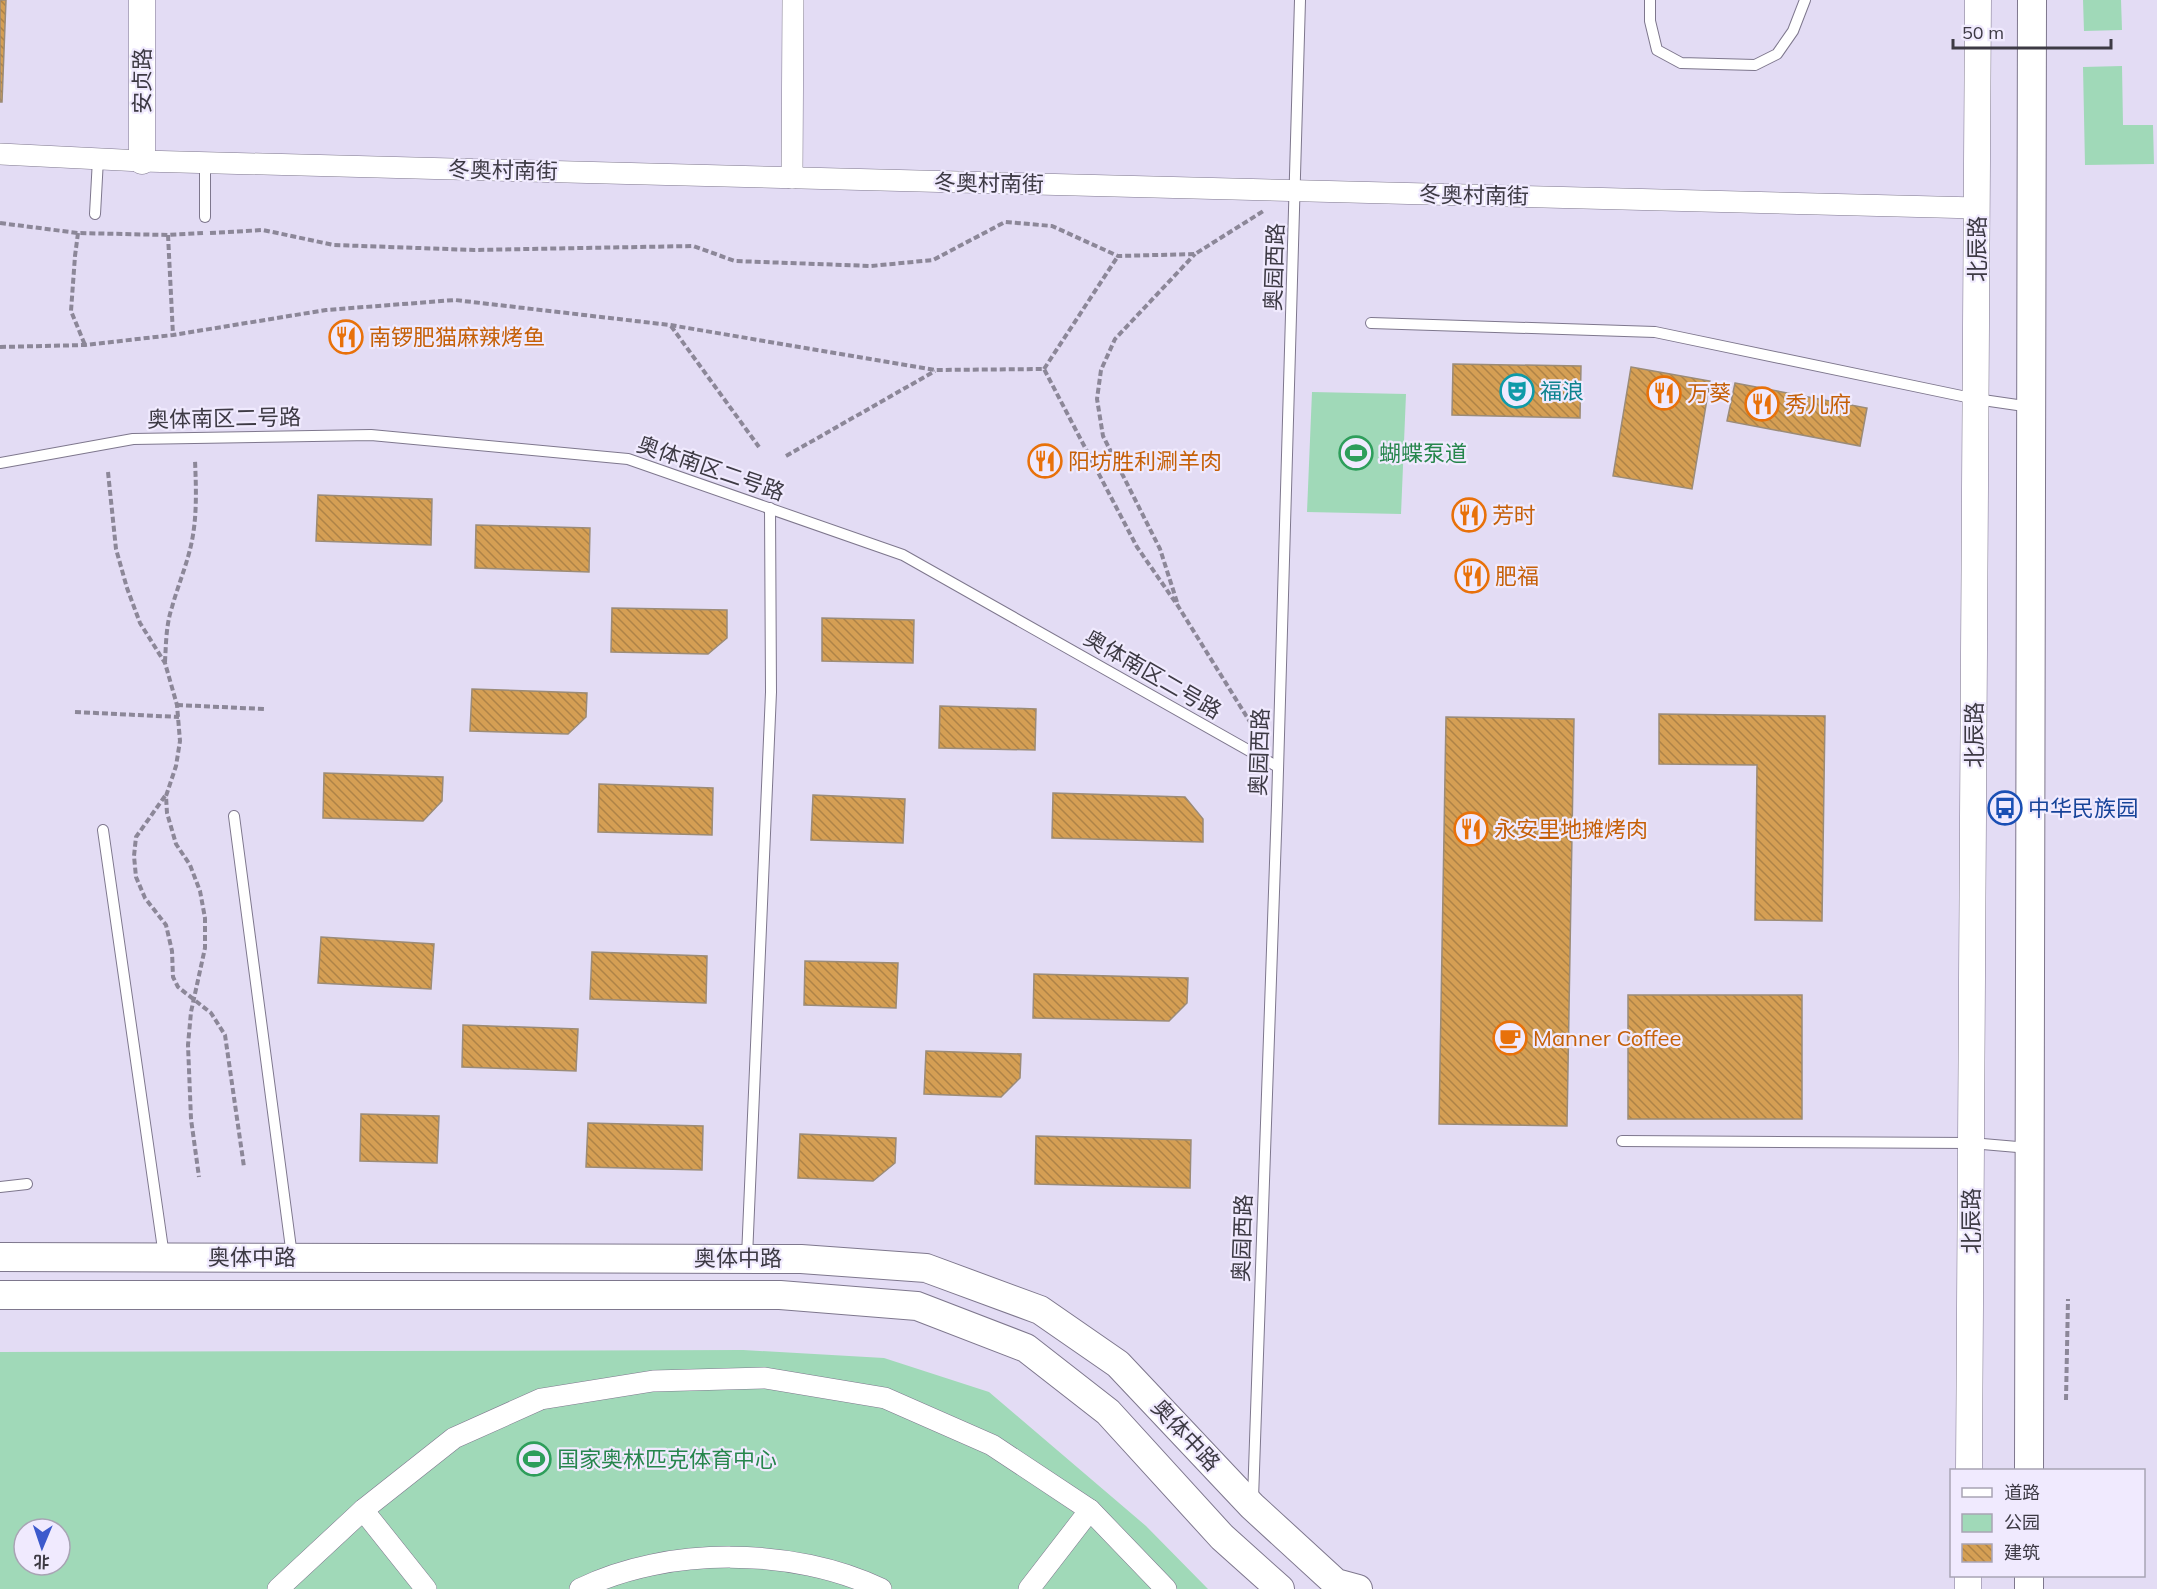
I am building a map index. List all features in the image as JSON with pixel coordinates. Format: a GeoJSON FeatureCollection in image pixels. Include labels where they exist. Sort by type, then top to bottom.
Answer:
{"type":"FeatureCollection","features":[{"type":"Feature","properties":{"kind":"main road"},"geometry":{"type":"LineString","coordinates":[[2029,1469],[2032,0]]}},
{"type":"Feature","properties":{"kind":"main road","name":"奥体中路"},"geometry":{"type":"LineString","coordinates":[[0,1257],[747,1258],[801,1259],[927,1268],[1040,1310],[1118,1364],[1252,1506],[1336,1583],[1358,1589]]}},
{"type":"Feature","properties":{"kind":"main road","name":"奥体中路"},"geometry":{"type":"LineString","coordinates":[[0,1295],[780,1295],[917,1306],[1026,1348],[1108,1412],[1222,1537],[1280,1589]]}},
{"type":"Feature","properties":{"kind":"street","name":"安贞路"},"geometry":{"type":"LineString","coordinates":[[142,0],[142,161]]}},
{"type":"Feature","properties":{"kind":"street"},"geometry":{"type":"LineString","coordinates":[[792,178],[793,0]]}},
{"type":"Feature","properties":{"kind":"street","name":"北辰路"},"geometry":{"type":"LineString","coordinates":[[1969,1469],[1978,0]]}},
{"type":"Feature","properties":{"kind":"street","name":"冬奥村南街"},"geometry":{"type":"LineString","coordinates":[[0,154],[205,163],[1977,208]]}},
{"type":"Feature","properties":{"kind":"street"},"geometry":{"type":"LineString","coordinates":[[278,1589],[363,1510],[454,1438],[541,1399],[653,1381],[765,1378],[885,1398],[992,1445],[1090,1510],[1166,1589]]}},
{"type":"Feature","properties":{"kind":"street"},"geometry":{"type":"LineString","coordinates":[[363,1510],[426,1589]]}},
{"type":"Feature","properties":{"kind":"street"},"geometry":{"type":"LineString","coordinates":[[1029,1589],[1090,1510]]}},
{"type":"Feature","properties":{"kind":"street"},"geometry":{"type":"LineString","coordinates":[[580,1589],[625,1573],[666,1563],[708,1558],[750,1558],[792,1562],[833,1571],[881,1589]]}},
{"type":"Feature","properties":{"kind":"lane","name":"奥园西路"},"geometry":{"type":"LineString","coordinates":[[1252,1506],[1278,767],[1300,0]]}},
{"type":"Feature","properties":{"kind":"lane"},"geometry":{"type":"LineString","coordinates":[[1650,0],[1650,21],[1657,50],[1681,63],[1755,65],[1777,54],[1793,31],[1805,0]]}},
{"type":"Feature","properties":{"kind":"lane"},"geometry":{"type":"LineString","coordinates":[[95,214],[98,159]]}},
{"type":"Feature","properties":{"kind":"lane"},"geometry":{"type":"LineString","coordinates":[[205,163],[205,217]]}},
{"type":"Feature","properties":{"kind":"lane"},"geometry":{"type":"LineString","coordinates":[[1371,323],[1655,332],[1976,399],[2032,407]]}},
{"type":"Feature","properties":{"kind":"lane","name":"奥体南区二号路"},"geometry":{"type":"LineString","coordinates":[[0,463],[133,439],[371,435],[628,459],[903,555],[1278,767]]}},
{"type":"Feature","properties":{"kind":"lane"},"geometry":{"type":"LineString","coordinates":[[747,1258],[771,692],[770,508]]}},
{"type":"Feature","properties":{"kind":"lane"},"geometry":{"type":"LineString","coordinates":[[234,816],[292,1257]]}},
{"type":"Feature","properties":{"kind":"lane"},"geometry":{"type":"LineString","coordinates":[[103,830],[164,1256]]}},
{"type":"Feature","properties":{"kind":"lane"},"geometry":{"type":"LineString","coordinates":[[1622,1141],[1971,1143],[2030,1148]]}},
{"type":"Feature","properties":{"kind":"lane"},"geometry":{"type":"LineString","coordinates":[[0,1186],[27,1184]]}},
{"type":"Feature","properties":{"kind":"path"},"geometry":{"type":"LineString","coordinates":[[1178,606],[1160,549],[1103,436],[1097,399],[1101,370],[1115,339],[1195,254],[1296,191]]}},
{"type":"Feature","properties":{"kind":"path"},"geometry":{"type":"LineString","coordinates":[[0,223],[78,233],[168,235],[263,230],[334,245],[474,250],[693,246],[735,261],[871,266],[933,260],[1005,222],[1052,226],[1118,256],[1195,254]]}},
{"type":"Feature","properties":{"kind":"path"},"geometry":{"type":"LineString","coordinates":[[78,233],[71,311],[85,345]]}},
{"type":"Feature","properties":{"kind":"path"},"geometry":{"type":"LineString","coordinates":[[168,235],[173,335]]}},
{"type":"Feature","properties":{"kind":"path"},"geometry":{"type":"LineString","coordinates":[[1044,369],[1118,256]]}},
{"type":"Feature","properties":{"kind":"path"},"geometry":{"type":"LineString","coordinates":[[0,347],[85,345],[173,335],[326,310],[455,300],[670,325],[935,370],[1044,369]]}},
{"type":"Feature","properties":{"kind":"path"},"geometry":{"type":"LineString","coordinates":[[670,325],[759,447]]}},
{"type":"Feature","properties":{"kind":"path"},"geometry":{"type":"LineString","coordinates":[[1044,369],[1137,547],[1178,606],[1278,767]]}},
{"type":"Feature","properties":{"kind":"path"},"geometry":{"type":"LineString","coordinates":[[786,456],[935,370]]}},
{"type":"Feature","properties":{"kind":"path"},"geometry":{"type":"LineString","coordinates":[[165,663],[166,636],[171,608],[185,571],[193,534],[196,494],[195,460]]}},
{"type":"Feature","properties":{"kind":"path"},"geometry":{"type":"LineString","coordinates":[[108,472],[116,549],[127,588],[140,623],[165,663],[179,717],[180,741],[176,766],[166,796],[136,837],[134,856],[136,877],[145,898],[166,925],[172,951],[173,977],[178,987],[211,1013],[225,1035],[244,1167]]}},
{"type":"Feature","properties":{"kind":"path"},"geometry":{"type":"LineString","coordinates":[[177,705],[264,709]]}},
{"type":"Feature","properties":{"kind":"path"},"geometry":{"type":"LineString","coordinates":[[75,712],[179,717]]}},
{"type":"Feature","properties":{"kind":"path"},"geometry":{"type":"LineString","coordinates":[[166,796],[167,813],[176,844],[190,865],[200,891],[205,918],[205,948],[191,1011],[188,1045],[191,1119],[199,1177]]}},
{"type":"Feature","properties":{"kind":"path"},"geometry":{"type":"LineString","coordinates":[[2066,1400],[2068,1299]]}},
{"type":"Feature","properties":{"kind":"green space"},"geometry":{"type":"Polygon","coordinates":[[[2083,0],[2121,0],[2122,30],[2084,31],[2083,0]]]}},
{"type":"Feature","properties":{"kind":"green space"},"geometry":{"type":"Polygon","coordinates":[[[2122,66],[2123,125],[2153,125],[2154,164],[2085,165],[2083,67],[2122,66]]]}},
{"type":"Feature","properties":{"kind":"green space","name":"蝴蝶泵道"},"geometry":{"type":"Polygon","coordinates":[[[1312,392],[1406,394],[1401,514],[1307,512],[1312,392]]]}},
{"type":"Feature","properties":{"kind":"green space","name":"国家奥林匹克体育中心"},"geometry":{"type":"Polygon","coordinates":[[[743,1350],[884,1358],[989,1392],[1146,1526],[1208,1589],[0,1589],[0,1352],[743,1350]]]}},
{"type":"Feature","properties":{"kind":"building"},"geometry":{"type":"Polygon","coordinates":[[[0,0],[6,0],[2,102],[0,102],[0,0]]]}},
{"type":"Feature","properties":{"kind":"building","name":"福浪"},"geometry":{"type":"Polygon","coordinates":[[[1453,364],[1581,366],[1580,418],[1452,415],[1453,364]]]}},
{"type":"Feature","properties":{"kind":"building"},"geometry":{"type":"Polygon","coordinates":[[[1631,367],[1710,381],[1692,489],[1613,476],[1631,367]]]}},
{"type":"Feature","properties":{"kind":"building"},"geometry":{"type":"Polygon","coordinates":[[[1735,383],[1867,408],[1860,446],[1727,421],[1735,383]]]}},
{"type":"Feature","properties":{"kind":"building"},"geometry":{"type":"Polygon","coordinates":[[[318,495],[432,499],[431,545],[316,541],[318,495]]]}},
{"type":"Feature","properties":{"kind":"building"},"geometry":{"type":"Polygon","coordinates":[[[476,525],[590,528],[589,572],[475,568],[476,525]]]}},
{"type":"Feature","properties":{"kind":"building"},"geometry":{"type":"Polygon","coordinates":[[[612,608],[727,610],[727,638],[708,654],[611,652],[612,608]]]}},
{"type":"Feature","properties":{"kind":"building"},"geometry":{"type":"Polygon","coordinates":[[[822,618],[914,620],[913,663],[822,661],[822,618]]]}},
{"type":"Feature","properties":{"kind":"building"},"geometry":{"type":"Polygon","coordinates":[[[472,689],[587,693],[586,717],[568,734],[470,731],[472,689]]]}},
{"type":"Feature","properties":{"kind":"building"},"geometry":{"type":"Polygon","coordinates":[[[940,706],[1036,709],[1035,750],[939,748],[940,706]]]}},
{"type":"Feature","properties":{"kind":"building"},"geometry":{"type":"Polygon","coordinates":[[[1659,714],[1825,716],[1822,921],[1755,920],[1757,765],[1659,764],[1659,714]]]}},
{"type":"Feature","properties":{"kind":"building"},"geometry":{"type":"Polygon","coordinates":[[[1446,717],[1574,719],[1567,1126],[1439,1124],[1446,717]]]}},
{"type":"Feature","properties":{"kind":"building"},"geometry":{"type":"Polygon","coordinates":[[[324,773],[443,777],[442,801],[423,821],[323,818],[324,773]]]}},
{"type":"Feature","properties":{"kind":"building"},"geometry":{"type":"Polygon","coordinates":[[[599,784],[713,788],[712,835],[598,832],[599,784]]]}},
{"type":"Feature","properties":{"kind":"building"},"geometry":{"type":"Polygon","coordinates":[[[1053,793],[1185,797],[1203,819],[1203,842],[1052,838],[1053,793]]]}},
{"type":"Feature","properties":{"kind":"building"},"geometry":{"type":"Polygon","coordinates":[[[813,795],[905,799],[903,843],[811,840],[813,795]]]}},
{"type":"Feature","properties":{"kind":"building"},"geometry":{"type":"Polygon","coordinates":[[[321,937],[434,944],[431,989],[318,983],[321,937]]]}},
{"type":"Feature","properties":{"kind":"building"},"geometry":{"type":"Polygon","coordinates":[[[592,952],[707,956],[706,1003],[590,999],[592,952]]]}},
{"type":"Feature","properties":{"kind":"building"},"geometry":{"type":"Polygon","coordinates":[[[805,961],[898,963],[896,1008],[804,1005],[805,961]]]}},
{"type":"Feature","properties":{"kind":"building"},"geometry":{"type":"Polygon","coordinates":[[[1034,974],[1188,978],[1187,1003],[1169,1021],[1033,1018],[1034,974]]]}},
{"type":"Feature","properties":{"kind":"building"},"geometry":{"type":"Polygon","coordinates":[[[1628,995],[1802,995],[1802,1119],[1628,1119],[1628,995]]]}},
{"type":"Feature","properties":{"kind":"building"},"geometry":{"type":"Polygon","coordinates":[[[463,1025],[578,1029],[576,1071],[462,1067],[463,1025]]]}},
{"type":"Feature","properties":{"kind":"building"},"geometry":{"type":"Polygon","coordinates":[[[926,1051],[1021,1054],[1020,1078],[1001,1097],[924,1094],[926,1051]]]}},
{"type":"Feature","properties":{"kind":"building"},"geometry":{"type":"Polygon","coordinates":[[[361,1114],[439,1116],[437,1163],[360,1161],[361,1114]]]}},
{"type":"Feature","properties":{"kind":"building"},"geometry":{"type":"Polygon","coordinates":[[[588,1123],[703,1126],[702,1170],[586,1167],[588,1123]]]}},
{"type":"Feature","properties":{"kind":"building"},"geometry":{"type":"Polygon","coordinates":[[[800,1134],[896,1138],[895,1163],[873,1181],[798,1178],[800,1134]]]}},
{"type":"Feature","properties":{"kind":"building"},"geometry":{"type":"Polygon","coordinates":[[[1036,1136],[1191,1140],[1190,1188],[1035,1184],[1036,1136]]]}},
{"type":"Feature","properties":{"kind":"place","name":"南锣肥猫麻辣烤鱼"},"geometry":{"type":"Point","coordinates":[346,337]}},
{"type":"Feature","properties":{"kind":"place","name":"福浪"},"geometry":{"type":"Point","coordinates":[1517,391]}},
{"type":"Feature","properties":{"kind":"place","name":"万葵"},"geometry":{"type":"Point","coordinates":[1664,393]}},
{"type":"Feature","properties":{"kind":"place","name":"秀儿府"},"geometry":{"type":"Point","coordinates":[1762,404]}},
{"type":"Feature","properties":{"kind":"place","name":"蝴蝶泵道"},"geometry":{"type":"Point","coordinates":[1356,453]}},
{"type":"Feature","properties":{"kind":"place","name":"阳坊胜利涮羊肉"},"geometry":{"type":"Point","coordinates":[1045,461]}},
{"type":"Feature","properties":{"kind":"place","name":"芳时"},"geometry":{"type":"Point","coordinates":[1469,515]}},
{"type":"Feature","properties":{"kind":"place","name":"肥福"},"geometry":{"type":"Point","coordinates":[1472,576]}},
{"type":"Feature","properties":{"kind":"place","name":"中华民族园"},"geometry":{"type":"Point","coordinates":[2005,808]}},
{"type":"Feature","properties":{"kind":"place","name":"永安里地摊烤肉"},"geometry":{"type":"Point","coordinates":[1471,829]}},
{"type":"Feature","properties":{"kind":"place","name":"Manner Coffee"},"geometry":{"type":"Point","coordinates":[1510,1038]}},
{"type":"Feature","properties":{"kind":"place","name":"国家奥林匹克体育中心"},"geometry":{"type":"Point","coordinates":[534,1459]}}]}
